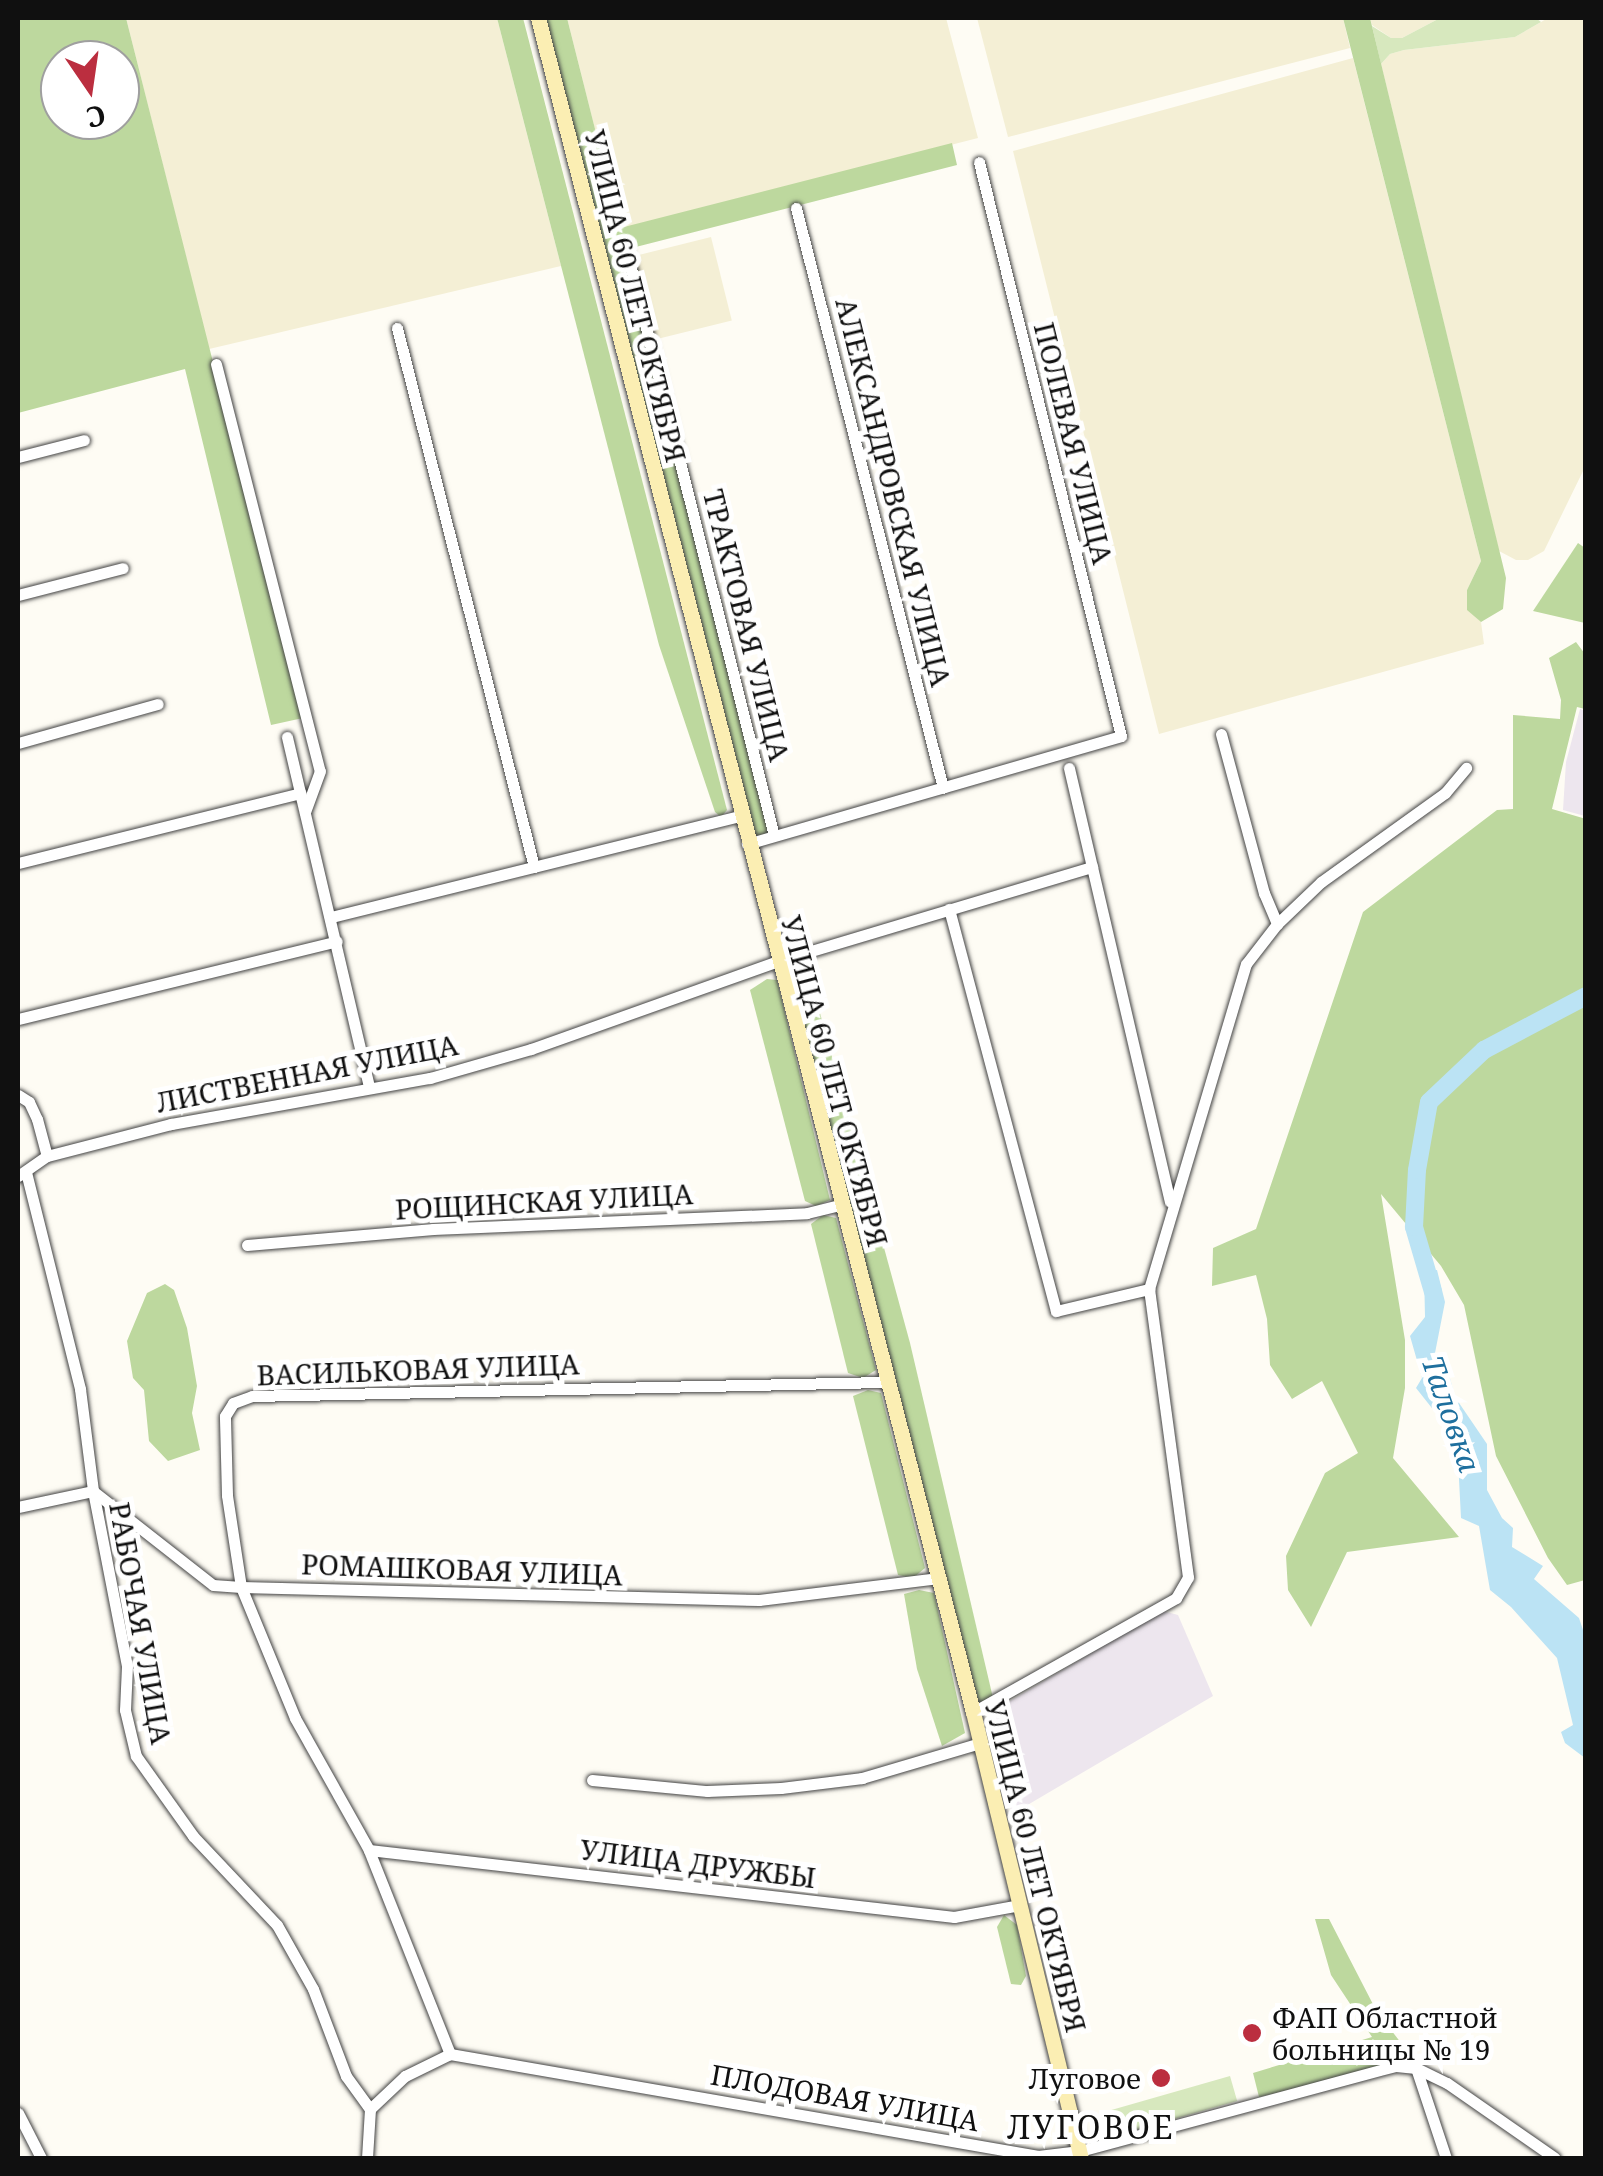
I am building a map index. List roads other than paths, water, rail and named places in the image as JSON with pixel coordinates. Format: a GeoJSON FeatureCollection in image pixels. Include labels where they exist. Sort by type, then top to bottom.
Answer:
{"type":"FeatureCollection","features":[{"type":"Feature","properties":{"kind":"street","name":"УЛИЦА 60 ЛЕТ ОКТЯБРЯ"},"geometry":{"type":"LineString","coordinates":[[538,18],[973,1712],[1080,2154]]}},
{"type":"Feature","properties":{"kind":"street","name":"ПОЛЕВАЯ УЛИЦА"},"geometry":{"type":"LineString","coordinates":[[943,788],[1121,736],[979,162]]}},
{"type":"Feature","properties":{"kind":"street","name":"АЛЕКСАНДРОВСКАЯ УЛИЦА"},"geometry":{"type":"LineString","coordinates":[[796,208],[943,788]]}},
{"type":"Feature","properties":{"kind":"street","name":"ТРАКТОВАЯ УЛИЦА"},"geometry":{"type":"LineString","coordinates":[[627,252],[774,836]]}},
{"type":"Feature","properties":{"kind":"street"},"geometry":{"type":"LineString","coordinates":[[397,328],[534,867]]}},
{"type":"Feature","properties":{"kind":"street"},"geometry":{"type":"LineString","coordinates":[[216,364],[320,771],[305,812]]}},
{"type":"Feature","properties":{"kind":"street"},"geometry":{"type":"LineString","coordinates":[[18,458],[84,440]]}},
{"type":"Feature","properties":{"kind":"street"},"geometry":{"type":"LineString","coordinates":[[18,596],[122,568]]}},
{"type":"Feature","properties":{"kind":"street"},"geometry":{"type":"LineString","coordinates":[[18,743],[158,704]]}},
{"type":"Feature","properties":{"kind":"street"},"geometry":{"type":"LineString","coordinates":[[1221,734],[1264,893],[1277,924]]}},
{"type":"Feature","properties":{"kind":"street"},"geometry":{"type":"LineString","coordinates":[[286,737],[369,1086]]}},
{"type":"Feature","properties":{"kind":"street"},"geometry":{"type":"LineString","coordinates":[[1069,768],[1171,1206]]}},
{"type":"Feature","properties":{"kind":"street"},"geometry":{"type":"LineString","coordinates":[[973,1712],[1176,1598],[1188,1577],[1149,1290],[1246,964],[1277,924],[1321,882],[1445,793],[1466,768]]}},
{"type":"Feature","properties":{"kind":"street"},"geometry":{"type":"LineString","coordinates":[[748,844],[943,788]]}},
{"type":"Feature","properties":{"kind":"street"},"geometry":{"type":"LineString","coordinates":[[18,862],[300,793]]}},
{"type":"Feature","properties":{"kind":"street"},"geometry":{"type":"LineString","coordinates":[[331,917],[740,816]]}},
{"type":"Feature","properties":{"kind":"street","name":"ЛИСТВЕННАЯ УЛИЦА"},"geometry":{"type":"LineString","coordinates":[[22,1174],[47,1156],[171,1124],[430,1078],[530,1049],[778,961],[1092,867]]}},
{"type":"Feature","properties":{"kind":"street"},"geometry":{"type":"LineString","coordinates":[[949,908],[1056,1311],[1149,1290]]}},
{"type":"Feature","properties":{"kind":"street"},"geometry":{"type":"LineString","coordinates":[[18,1019],[337,941]]}},
{"type":"Feature","properties":{"kind":"street"},"geometry":{"type":"LineString","coordinates":[[18,1094],[38,1119],[47,1156]]}},
{"type":"Feature","properties":{"kind":"street","name":"РАБОЧАЯ УЛИЦА"},"geometry":{"type":"LineString","coordinates":[[22,1174],[80,1389],[94,1491],[127,1666],[125,1710],[136,1756],[192,1836],[277,1925],[313,1989],[346,2076],[370,2109]]}},
{"type":"Feature","properties":{"kind":"street","name":"РОЩИНСКАЯ УЛИЦА"},"geometry":{"type":"LineString","coordinates":[[247,1245],[433,1229],[807,1214],[842,1204]]}},
{"type":"Feature","properties":{"kind":"street","name":"ВАСИЛЬКОВАЯ УЛИЦА"},"geometry":{"type":"LineString","coordinates":[[450,2054],[370,1850],[295,1718],[240,1587],[227,1495],[225,1416],[233,1403],[252,1396],[886,1382]]}},
{"type":"Feature","properties":{"kind":"street"},"geometry":{"type":"LineString","coordinates":[[18,1507],[94,1491]]}},
{"type":"Feature","properties":{"kind":"street","name":"РОМАШКОВАЯ УЛИЦА"},"geometry":{"type":"LineString","coordinates":[[94,1491],[213,1585],[759,1600],[937,1578]]}},
{"type":"Feature","properties":{"kind":"street"},"geometry":{"type":"LineString","coordinates":[[592,1780],[706,1791],[781,1788],[862,1778],[980,1743]]}},
{"type":"Feature","properties":{"kind":"street","name":"УЛИЦА ДРУЖБЫ"},"geometry":{"type":"LineString","coordinates":[[370,1850],[954,1918],[1020,1905]]}},
{"type":"Feature","properties":{"kind":"street"},"geometry":{"type":"LineString","coordinates":[[367,2158],[370,2109],[405,2076],[450,2054]]}},
{"type":"Feature","properties":{"kind":"street","name":"ПЛОДОВАЯ УЛИЦА"},"geometry":{"type":"LineString","coordinates":[[450,2054],[1038,2156],[1080,2154],[1396,2066],[1416,2068]]}},
{"type":"Feature","properties":{"kind":"street"},"geometry":{"type":"LineString","coordinates":[[1416,2068],[1446,2158]]}},
{"type":"Feature","properties":{"kind":"street"},"geometry":{"type":"LineString","coordinates":[[1416,2068],[1448,2082],[1555,2158]]}},
{"type":"Feature","properties":{"kind":"street"},"geometry":{"type":"LineString","coordinates":[[18,2113],[41,2158]]}},
{"type":"Feature","properties":{"kind":"water"},"geometry":{"type":"Polygon","coordinates":[[[1437,1270],[1445,1302],[1435,1353],[1448,1371],[1455,1397],[1487,1444],[1487,1490],[1502,1518],[1513,1528],[1512,1547],[1543,1566],[1534,1579],[1579,1618],[1585,1636],[1585,1758],[1565,1743],[1561,1732],[1573,1725],[1557,1658],[1511,1607],[1490,1590],[1479,1526],[1461,1518],[1458,1460],[1439,1417],[1416,1388],[1422,1378],[1410,1336],[1425,1317],[1424,1271],[1437,1270]]]}},
{"type":"Feature","properties":{"kind":"waterway","name":"Таловка"},"geometry":{"type":"LineString","coordinates":[[1433,1292],[1414,1227],[1417,1170],[1429,1102],[1484,1050],[1586,996]]}},
{"type":"Feature","properties":{"kind":"place","name":"ФАП Областной больницы № 19"},"geometry":{"type":"Point","coordinates":[1252,2033]}},
{"type":"Feature","properties":{"kind":"place","name":"Луговое"},"geometry":{"type":"Point","coordinates":[1161,2078]}},
{"type":"Feature","properties":{"kind":"district","name":"ЛУГОВОЕ"},"geometry":{"type":"Point","coordinates":[1091,2127]}}]}
